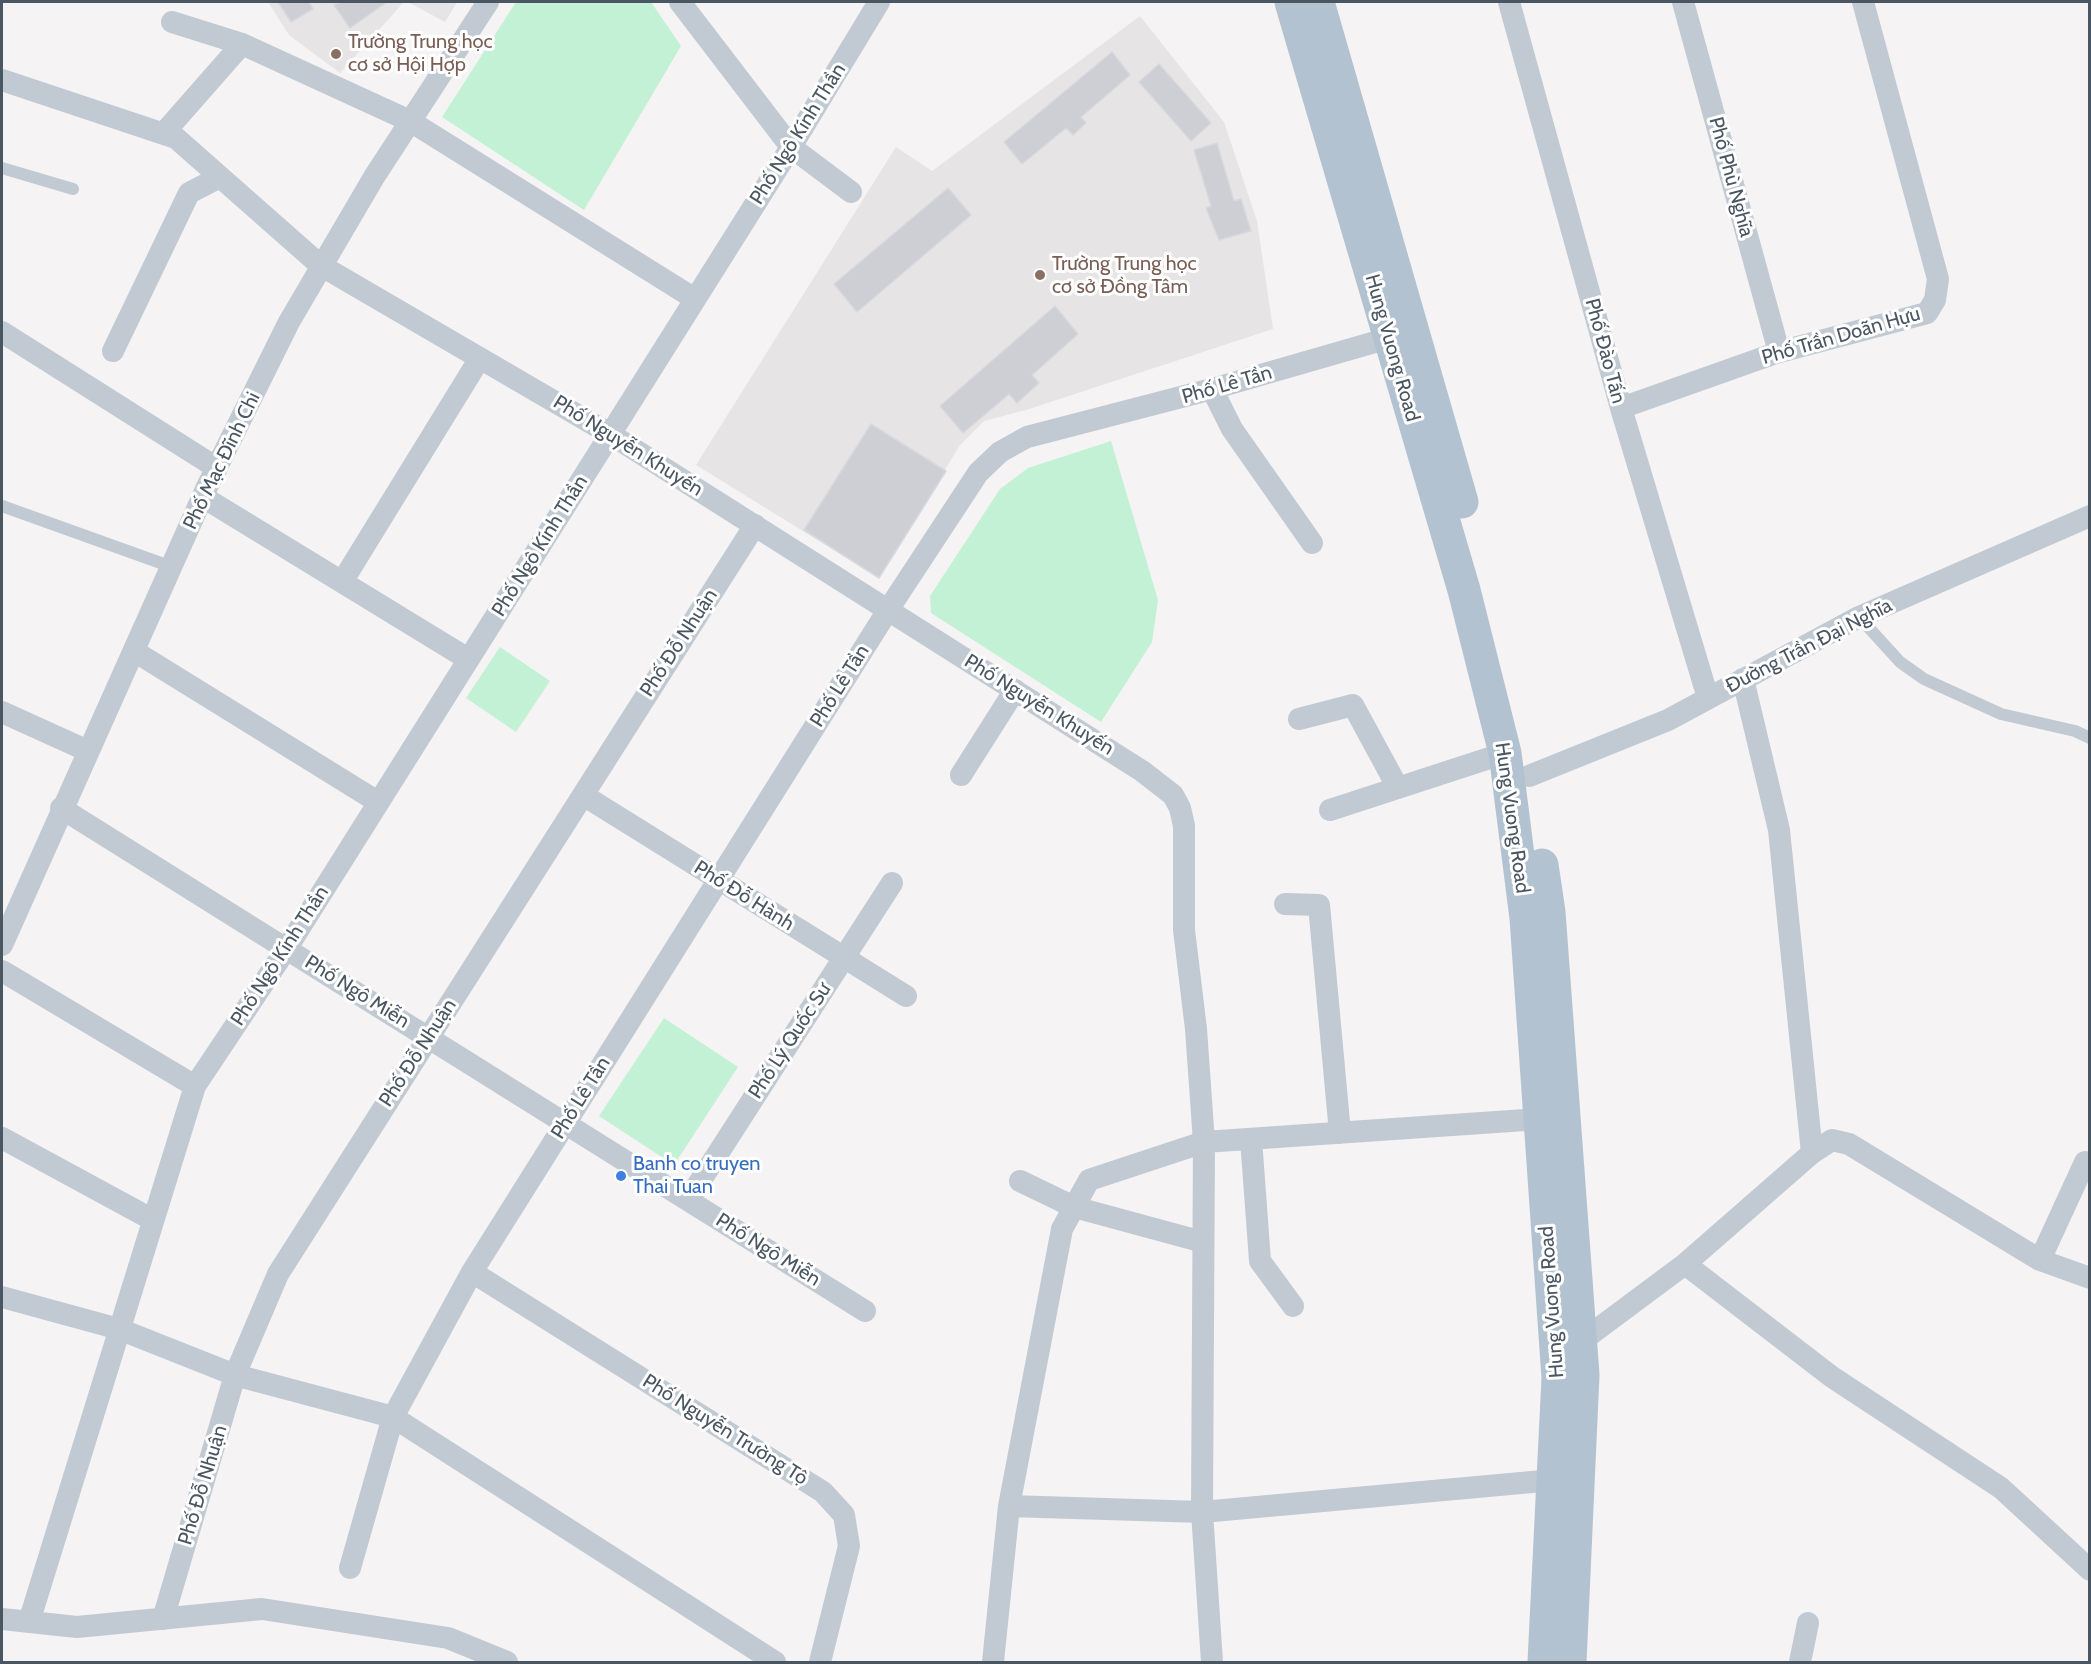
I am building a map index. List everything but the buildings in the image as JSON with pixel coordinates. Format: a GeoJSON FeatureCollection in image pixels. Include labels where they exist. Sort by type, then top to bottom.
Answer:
{"type":"FeatureCollection","features":[{"type":"Feature","properties":{"kind":"main road","name":"Hung Vuong Road"},"geometry":{"type":"LineString","coordinates":[[1291,2],[1464,590],[1514,771],[1548,912],[1582,1375],[1570,1662]]}},
{"type":"Feature","properties":{"kind":"main road","name":"Hung Vuong Road"},"geometry":{"type":"LineString","coordinates":[[1318,2],[1486,586],[1524,743],[1514,771],[1558,1378],[1544,1662]]}},
{"type":"Feature","properties":{"kind":"street","name":"Phố Mạc Đĩnh Chi"},"geometry":{"type":"LineString","coordinates":[[2,945],[203,497],[320,265],[488,2]]}},
{"type":"Feature","properties":{"kind":"street"},"geometry":{"type":"LineString","coordinates":[[680,2],[791,147],[851,192]]}},
{"type":"Feature","properties":{"kind":"street","name":"Phố Ngô Kính Thần"},"geometry":{"type":"LineString","coordinates":[[28,1622],[195,1086],[287,948],[791,147],[879,2]]}},
{"type":"Feature","properties":{"kind":"street","name":"Phố Đào Tấn"},"geometry":{"type":"LineString","coordinates":[[1509,2],[1621,408],[1708,698]]}},
{"type":"Feature","properties":{"kind":"street","name":"Phố Phù Nghĩa"},"geometry":{"type":"LineString","coordinates":[[1683,2],[1779,352]]}},
{"type":"Feature","properties":{"kind":"street","name":"Phố Trần Doãn Hựu"},"geometry":{"type":"LineString","coordinates":[[1621,408],[1779,352],[1928,313],[1938,292],[1938,279],[1863,2]]}},
{"type":"Feature","properties":{"kind":"street"},"geometry":{"type":"LineString","coordinates":[[172,22],[242,44],[410,121],[695,299]]}},
{"type":"Feature","properties":{"kind":"street"},"geometry":{"type":"LineString","coordinates":[[163,134],[242,44]]}},
{"type":"Feature","properties":{"kind":"street","name":"Phố Nguyễn Khuyến"},"geometry":{"type":"LineString","coordinates":[[2,80],[176,138],[320,265],[610,434],[1150,776],[1173,795],[1180,808],[1184,826],[1184,930],[1196,1029],[1204,1142],[1202,1512],[1212,1662]]}},
{"type":"Feature","properties":{"kind":"street"},"geometry":{"type":"LineString","coordinates":[[113,351],[189,193],[220,177]]}},
{"type":"Feature","properties":{"kind":"street"},"geometry":{"type":"LineString","coordinates":[[2,332],[217,468]]}},
{"type":"Feature","properties":{"kind":"street","name":"Phố Lê Tần"},"geometry":{"type":"LineString","coordinates":[[350,1568],[393,1417],[472,1272],[888,610],[978,472],[1000,452],[1027,437],[1212,389],[1389,338]]}},
{"type":"Feature","properties":{"kind":"street"},"geometry":{"type":"LineString","coordinates":[[342,582],[480,358]]}},
{"type":"Feature","properties":{"kind":"street"},"geometry":{"type":"LineString","coordinates":[[1212,389],[1232,429],[1312,543]]}},
{"type":"Feature","properties":{"kind":"street"},"geometry":{"type":"LineString","coordinates":[[203,497],[468,659]]}},
{"type":"Feature","properties":{"kind":"street","name":"Đường Trần Đại Nghĩa"},"geometry":{"type":"LineString","coordinates":[[1330,810],[1398,788],[1514,771],[1668,720],[1859,617],[2090,516]]}},
{"type":"Feature","properties":{"kind":"street","name":"Phố Đỗ Nhuận"},"geometry":{"type":"LineString","coordinates":[[163,1619],[235,1375],[278,1274],[755,525]]}},
{"type":"Feature","properties":{"kind":"street"},"geometry":{"type":"LineString","coordinates":[[134,651],[378,802]]}},
{"type":"Feature","properties":{"kind":"street"},"geometry":{"type":"LineString","coordinates":[[1743,679],[1779,830],[1812,1153]]}},
{"type":"Feature","properties":{"kind":"street"},"geometry":{"type":"LineString","coordinates":[[961,775],[1015,690]]}},
{"type":"Feature","properties":{"kind":"street"},"geometry":{"type":"LineString","coordinates":[[1299,719],[1353,705],[1398,788]]}},
{"type":"Feature","properties":{"kind":"street"},"geometry":{"type":"LineString","coordinates":[[2,712],[88,751]]}},
{"type":"Feature","properties":{"kind":"street","name":"Phố Đỗ Hành"},"geometry":{"type":"LineString","coordinates":[[583,795],[906,996]]}},
{"type":"Feature","properties":{"kind":"street","name":"Phố Ngô Miễn"},"geometry":{"type":"LineString","coordinates":[[62,808],[865,1311]]}},
{"type":"Feature","properties":{"kind":"street","name":"Phố Lý Quốc Sư"},"geometry":{"type":"LineString","coordinates":[[688,1200],[891,883]]}},
{"type":"Feature","properties":{"kind":"street"},"geometry":{"type":"LineString","coordinates":[[1285,904],[1319,905],[1340,1133]]}},
{"type":"Feature","properties":{"kind":"street"},"geometry":{"type":"LineString","coordinates":[[2,971],[195,1086]]}},
{"type":"Feature","properties":{"kind":"street"},"geometry":{"type":"LineString","coordinates":[[993,1662],[1009,1506],[1062,1230],[1089,1180],[1204,1142],[1540,1119]]}},
{"type":"Feature","properties":{"kind":"street"},"geometry":{"type":"LineString","coordinates":[[2,1138],[153,1220]]}},
{"type":"Feature","properties":{"kind":"street"},"geometry":{"type":"LineString","coordinates":[[1251,1139],[1260,1261],[1293,1306]]}},
{"type":"Feature","properties":{"kind":"street"},"geometry":{"type":"LineString","coordinates":[[1579,1343],[1685,1264],[1812,1153],[1832,1140],[1849,1144],[2040,1260],[2090,1278]]}},
{"type":"Feature","properties":{"kind":"street"},"geometry":{"type":"LineString","coordinates":[[2040,1260],[2085,1162]]}},
{"type":"Feature","properties":{"kind":"street"},"geometry":{"type":"LineString","coordinates":[[1020,1181],[1074,1207],[1203,1242]]}},
{"type":"Feature","properties":{"kind":"street"},"geometry":{"type":"LineString","coordinates":[[1685,1264],[1832,1377],[2001,1488],[2090,1570]]}},
{"type":"Feature","properties":{"kind":"street","name":"Phố Nguyễn Trường Tộ"},"geometry":{"type":"LineString","coordinates":[[472,1272],[823,1492],[844,1515],[849,1546],[820,1662]]}},
{"type":"Feature","properties":{"kind":"street"},"geometry":{"type":"LineString","coordinates":[[2,1297],[119,1329],[235,1375],[393,1417],[775,1662]]}},
{"type":"Feature","properties":{"kind":"street"},"geometry":{"type":"LineString","coordinates":[[1009,1506],[1202,1512],[1554,1480]]}},
{"type":"Feature","properties":{"kind":"street"},"geometry":{"type":"LineString","coordinates":[[2,1619],[77,1627],[262,1609],[448,1638],[507,1662]]}},
{"type":"Feature","properties":{"kind":"street"},"geometry":{"type":"LineString","coordinates":[[1800,1662],[1808,1623]]}},
{"type":"Feature","properties":{"kind":"lane"},"geometry":{"type":"LineString","coordinates":[[2,168],[73,189]]}},
{"type":"Feature","properties":{"kind":"lane"},"geometry":{"type":"LineString","coordinates":[[2,506],[171,567]]}},
{"type":"Feature","properties":{"kind":"lane"},"geometry":{"type":"LineString","coordinates":[[1859,617],[1893,656],[1924,679],[2001,714],[2075,731],[2090,738]]}},
{"type":"Feature","properties":{"kind":"shaded area","name":"Trường Trung học cơ sở Hội Hợp"},"geometry":{"type":"Polygon","coordinates":[[[268,2],[404,2],[340,73],[289,35],[268,2]]]}},
{"type":"Feature","properties":{"kind":"shaded area","name":"Trường Trung học cơ sở Hội Hợp"},"geometry":{"type":"Polygon","coordinates":[[[408,2],[457,2],[445,22],[408,2]]]}},
{"type":"Feature","properties":{"kind":"shaded area","name":"Trường Trung học cơ sở Đồng Tâm"},"geometry":{"type":"Polygon","coordinates":[[[1140,16],[1224,122],[1257,221],[1273,329],[1026,410],[984,421],[960,445],[879,578],[696,465],[896,147],[932,171],[1140,16]]]}},
{"type":"Feature","properties":{"kind":"green space"},"geometry":{"type":"Polygon","coordinates":[[[516,2],[651,2],[681,46],[584,210],[442,117],[516,2]]]}},
{"type":"Feature","properties":{"kind":"green space"},"geometry":{"type":"Polygon","coordinates":[[[1111,441],[1158,600],[1152,642],[1101,722],[931,613],[930,596],[1000,489],[1028,468],[1111,441]]]}},
{"type":"Feature","properties":{"kind":"green space"},"geometry":{"type":"Polygon","coordinates":[[[500,647],[550,681],[516,732],[466,698],[500,647]]]}},
{"type":"Feature","properties":{"kind":"green space"},"geometry":{"type":"Polygon","coordinates":[[[664,1018],[738,1067],[674,1165],[599,1116],[664,1018]]]}},
{"type":"Feature","properties":{"kind":"place","name":"Trường Trung học cơ sở Hội Hợp"},"geometry":{"type":"Point","coordinates":[336,54]}},
{"type":"Feature","properties":{"kind":"place","name":"Trường Trung học cơ sở Đồng Tâm"},"geometry":{"type":"Point","coordinates":[1040,275]}},
{"type":"Feature","properties":{"kind":"place","name":"Banh co truyen Thai Tuan"},"geometry":{"type":"Point","coordinates":[621,1176]}}]}
